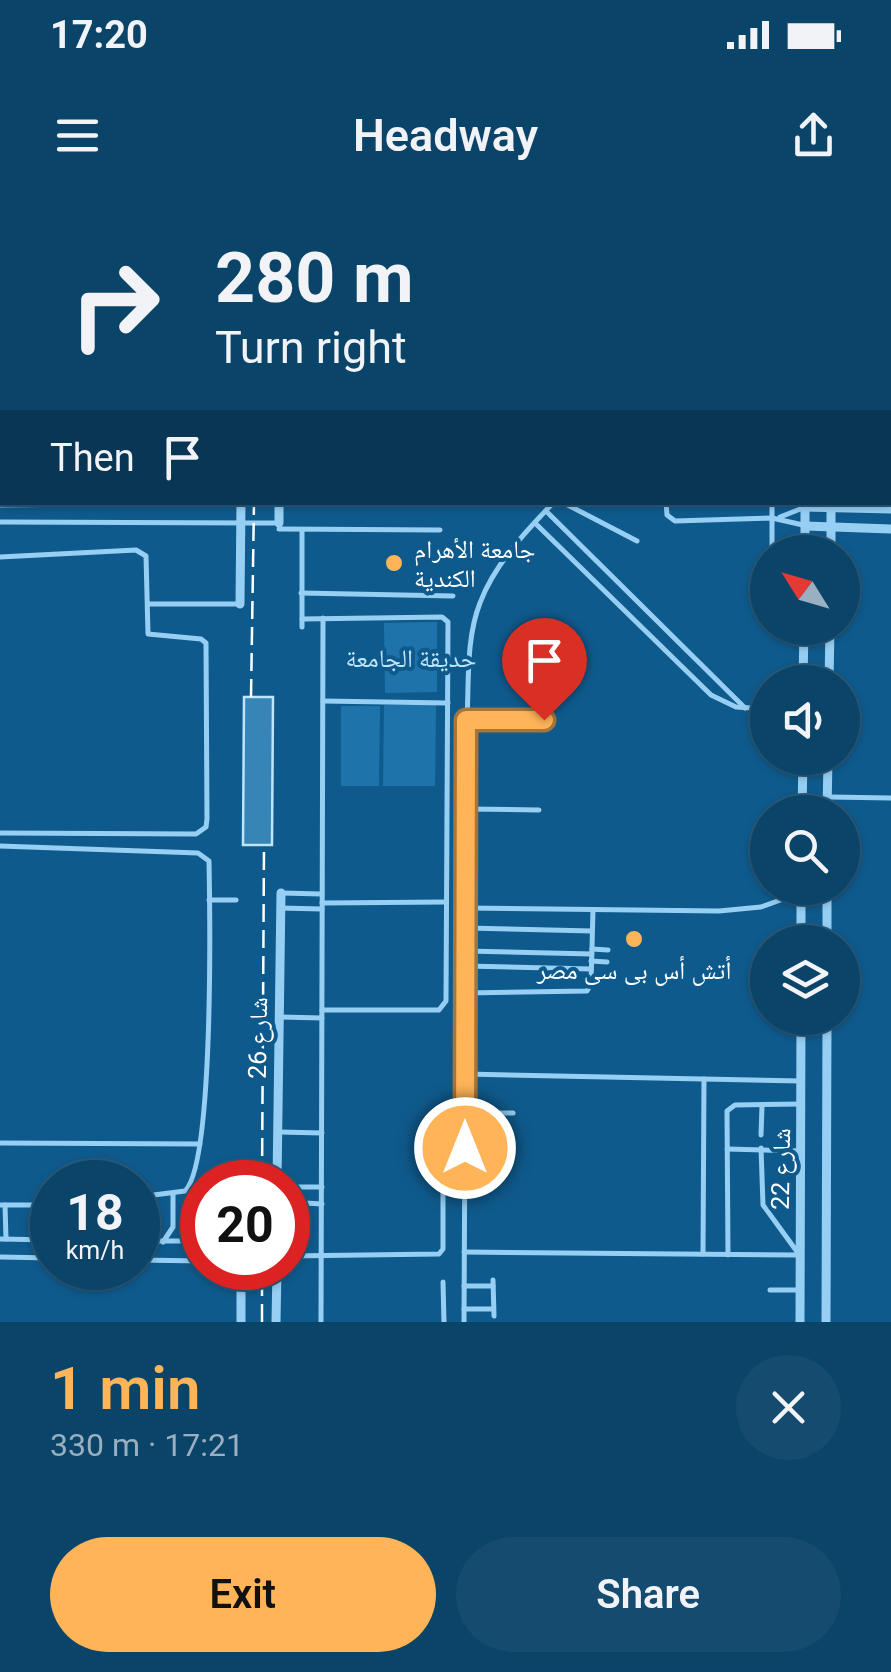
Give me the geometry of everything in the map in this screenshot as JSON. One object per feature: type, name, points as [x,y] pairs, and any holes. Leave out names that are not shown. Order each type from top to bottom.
[{"type":"street","points":[[240,604],[241,505]]},
{"type":"street","points":[[279,505],[279,526]]},
{"type":"street","points":[[805,505],[805,535]]},
{"type":"street","points":[[831,505],[831,535]]},
{"type":"street","points":[[843,505],[891,509]]},
{"type":"street","points":[[805,526],[891,529]]},
{"type":"street","name":"شارع 26","points":[[277,1160],[280,893]]},
{"type":"street","name":"شارع 22","points":[[800,1322],[801,1035]]},
{"type":"street","name":"شارع 22","points":[[826,1322],[827,1035]]},
{"type":"street","points":[[240,1322],[241,1290]]},
{"type":"street","points":[[276,1322],[277,1290]]},
{"type":"lane","points":[[464,1322],[466,720],[473,634],[491,578],[551,505]]},
{"type":"lane","points":[[568,505],[637,541]]},
{"type":"lane","points":[[666,505],[667,515],[675,521],[775,518],[805,526]]},
{"type":"lane","points":[[773,505],[774,535]]},
{"type":"lane","points":[[775,518],[805,505]]},
{"type":"lane","points":[[546,510],[745,708]]},
{"type":"lane","points":[[0,522],[440,530]]},
{"type":"lane","points":[[535,523],[711,695],[726,705],[750,708]]},
{"type":"lane","points":[[302,529],[302,628]]},
{"type":"lane","points":[[0,557],[136,550],[148,561],[150,636],[201,638],[206,642],[206,827],[196,834],[0,833]]},
{"type":"lane","points":[[301,593],[453,596]]},
{"type":"lane","points":[[148,604],[240,604]]},
{"type":"lane","points":[[321,1322],[323,618]]},
{"type":"lane","points":[[277,1017],[433,1010],[444,1006],[448,703],[445,618],[302,619]]},
{"type":"lane","points":[[323,702],[448,703]]},
{"type":"lane","points":[[466,720],[544,720]]},
{"type":"lane","points":[[860,797],[891,798]]},
{"type":"lane","points":[[466,809],[539,810]]},
{"type":"lane","points":[[0,846],[202,854],[209,861],[206,1085],[196,1160]]},
{"type":"lane","points":[[280,893],[322,894]]},
{"type":"lane","points":[[209,900],[236,900]]},
{"type":"lane","points":[[280,908],[446,902]]},
{"type":"lane","points":[[466,908],[740,910],[755,905]]},
{"type":"lane","points":[[466,993],[580,994],[590,988],[592,910]]},
{"type":"lane","points":[[466,928],[592,931]]},
{"type":"lane","points":[[466,951],[592,955],[608,950]]},
{"type":"lane","points":[[592,955],[608,962]]},
{"type":"lane","points":[[466,966],[591,969]]},
{"type":"lane","points":[[465,1074],[801,1082]]},
{"type":"lane","points":[[703,1254],[704,1080]]},
{"type":"lane","points":[[728,1254],[727,1111],[731,1106],[802,1104]]},
{"type":"lane","points":[[761,1135],[762,1106]]},
{"type":"lane","points":[[465,1113],[513,1113]]},
{"type":"lane","points":[[277,1132],[322,1134]]},
{"type":"lane","points":[[0,1142],[200,1144]]},
{"type":"lane","points":[[310,1256],[442,1252],[444,1142]]},
{"type":"lane","points":[[761,1148],[763,1205],[800,1255]]},
{"type":"lane","points":[[727,1149],[801,1151]]},
{"type":"lane","points":[[310,1186],[322,1186]]},
{"type":"lane","points":[[160,1195],[180,1191]]},
{"type":"lane","points":[[163,1242],[174,1221],[173,1194]]},
{"type":"lane","points":[[310,1203],[322,1204]]},
{"type":"lane","points":[[30,1205],[3,1205],[3,1239],[30,1240]]},
{"type":"lane","points":[[160,1242],[180,1241]]},
{"type":"lane","points":[[464,1252],[800,1255]]},
{"type":"lane","points":[[0,1257],[30,1258]]},
{"type":"lane","points":[[444,1282],[444,1322]]},
{"type":"lane","points":[[464,1286],[493,1283],[494,1312],[464,1310]]},
{"type":"lane","points":[[770,1290],[800,1290]]},
{"type":"green space","name":"حديقة الجامعة","points":[[437,622],[437,692],[385,693],[384,623]]},
{"type":"green space","points":[[384,705],[436,705],[435,786],[383,786]]},
{"type":"green space","points":[[341,706],[380,706],[379,786],[341,786]]},
{"type":"building","points":[[244,697],[273,697],[272,845],[243,845]]},
{"type":"railway","points":[[251,697],[254,505]]},
{"type":"railway","points":[[262,1160],[264,845]]},
{"type":"railway","points":[[262,1290],[262,1322]]},
{"type":"place","name":"جامعة الأهرام الكندية","points":[[394,563]]},
{"type":"place","name":"أتش أس بى سى مصر","points":[[634,939]]},
{"type":"route","points":[[465,1148],[466,720],[544,720]]}]
